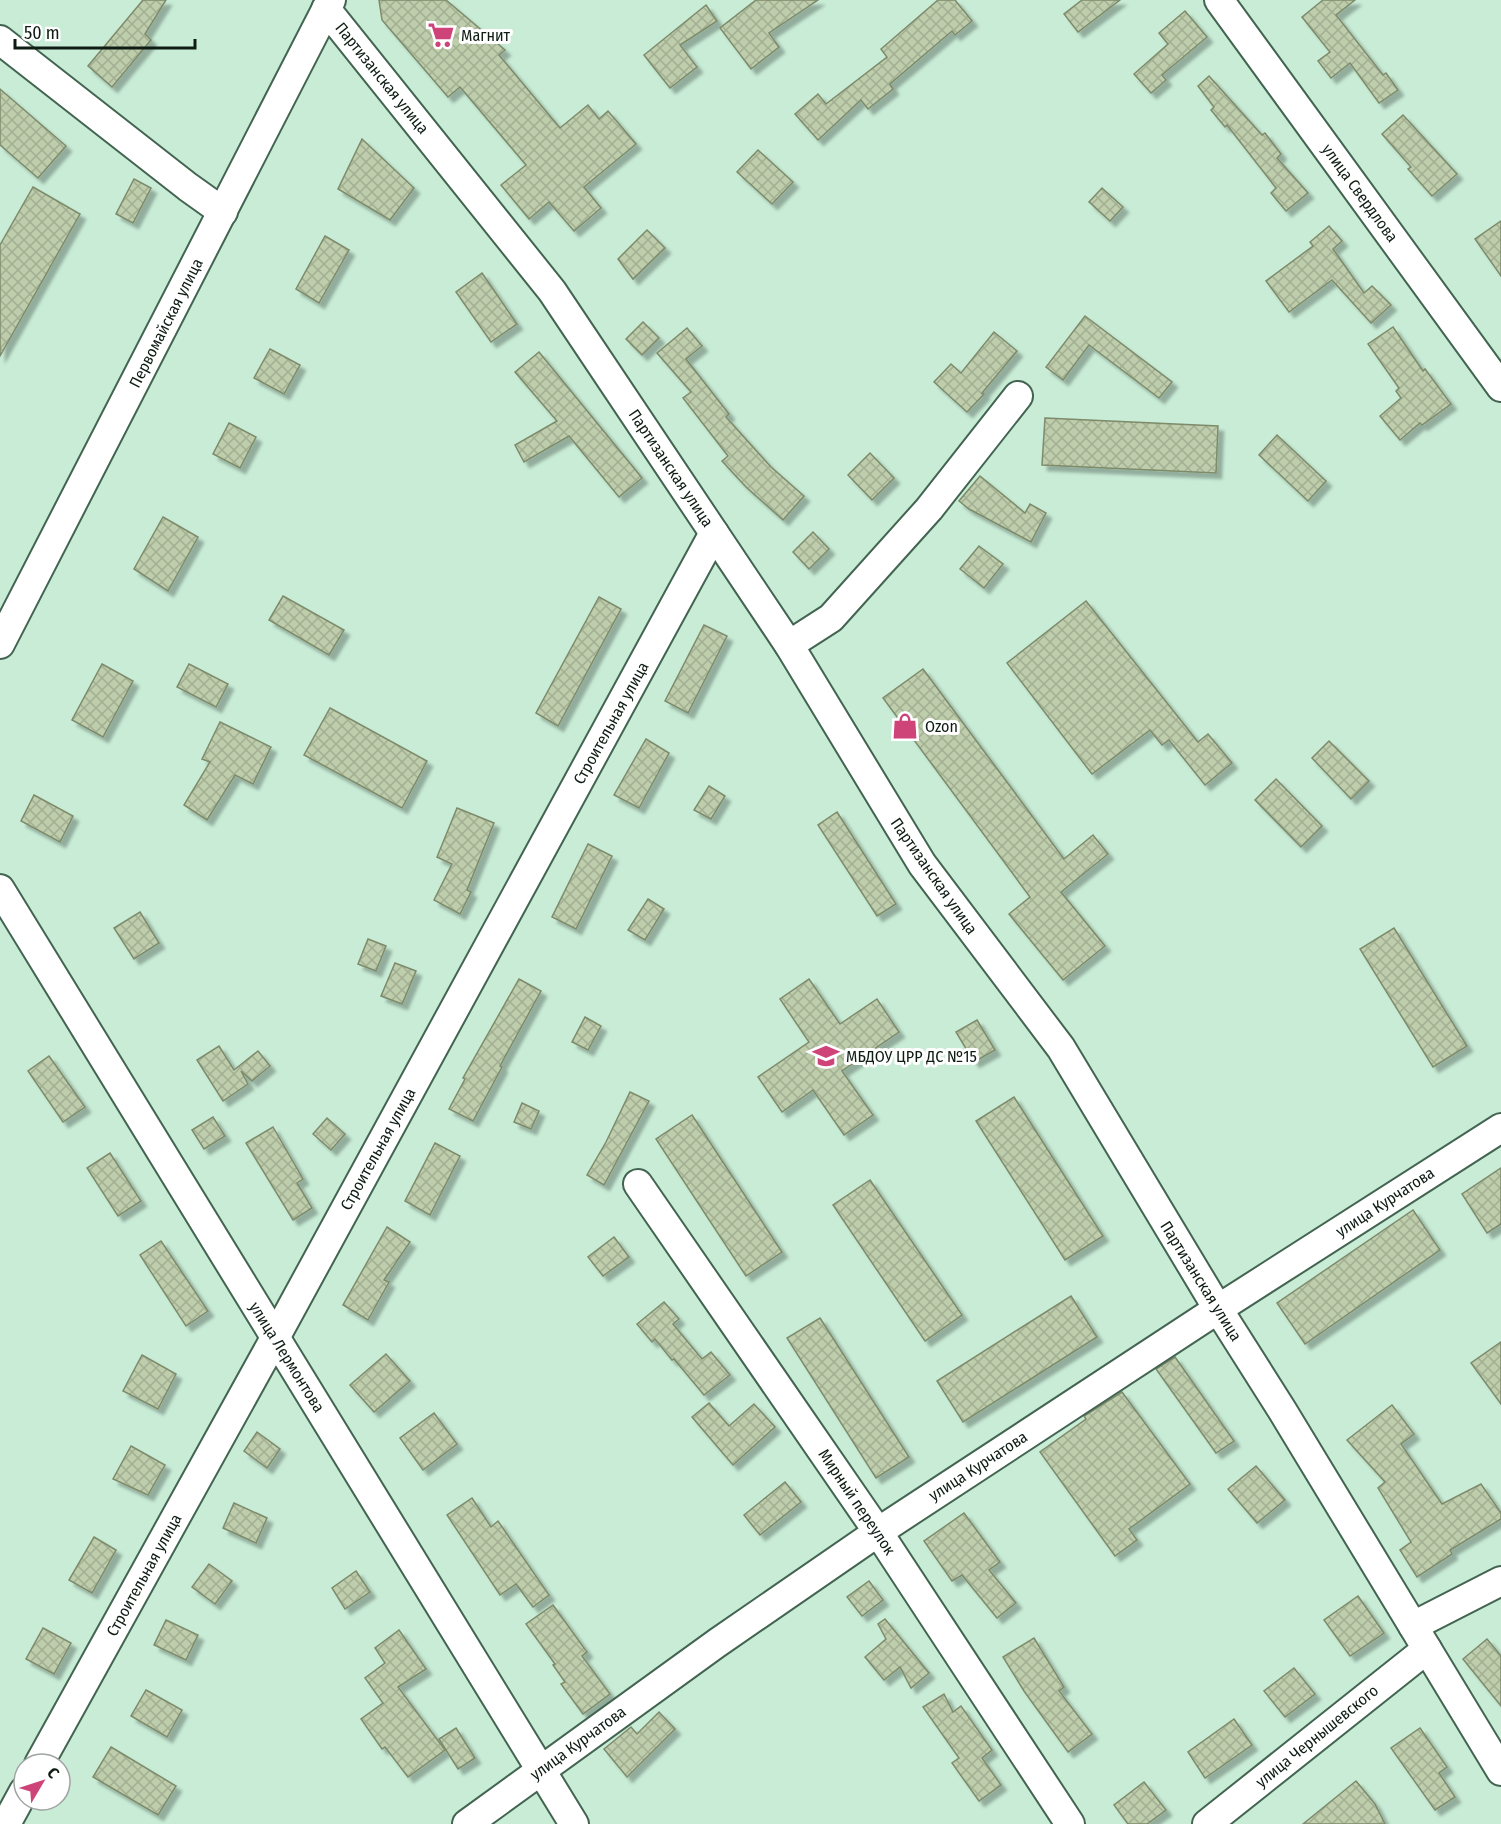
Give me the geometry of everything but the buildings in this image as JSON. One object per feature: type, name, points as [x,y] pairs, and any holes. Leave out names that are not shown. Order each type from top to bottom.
[{"type":"street","name":"улица Свердлова","points":[[1219,0],[1501,387]]},
{"type":"street","name":"Первомайская улица","points":[[0,644],[329,4]]},
{"type":"street","name":"Партизанская улица","points":[[329,4],[552,291],[789,645],[922,864],[1061,1048],[1218,1310],[1282,1410],[1501,1771]]},
{"type":"street","points":[[0,40],[188,187],[224,212]]},
{"type":"street","points":[[789,645],[831,618],[929,509],[1018,396]]},
{"type":"street","name":"Строительная улица","points":[[46,1752],[275,1338],[714,533]]},
{"type":"street","name":"улица Лермонтова","points":[[0,889],[574,1824]]},
{"type":"street","name":"улица Курчатова","points":[[467,1824],[717,1643],[878,1532],[1501,1128]]},
{"type":"street","name":"Мирный переулок","points":[[638,1184],[878,1532],[1070,1824]]},
{"type":"street","name":"улица Чернышевского","points":[[1207,1824],[1420,1637],[1501,1581]]},
{"type":"place","name":"Магнит","points":[[441,35]]},
{"type":"place","name":"Ozon","points":[[905,726]]},
{"type":"place","name":"МБДОУ ЦРР ДС №15","points":[[826,1056]]}]
